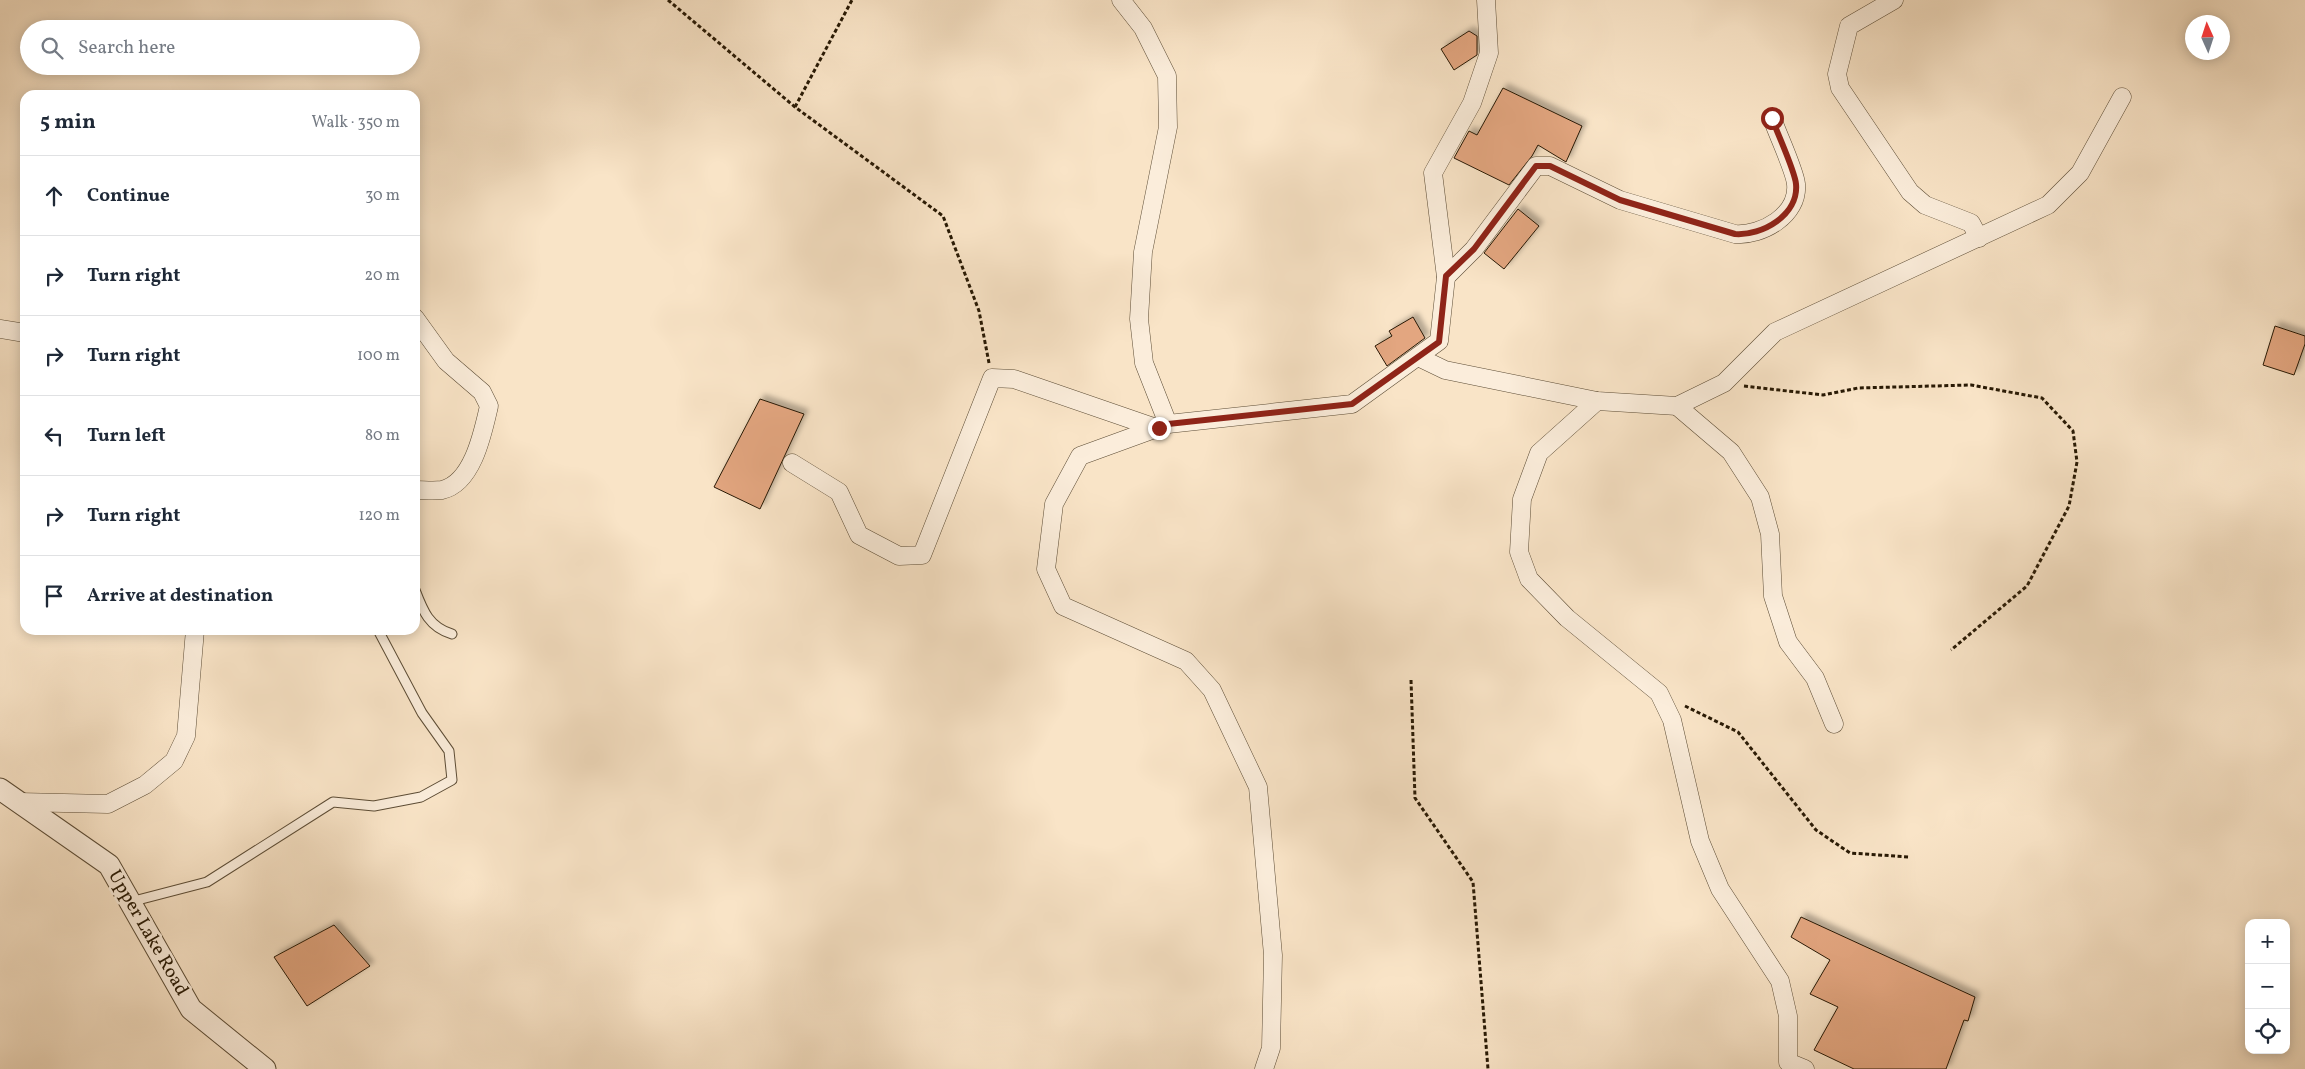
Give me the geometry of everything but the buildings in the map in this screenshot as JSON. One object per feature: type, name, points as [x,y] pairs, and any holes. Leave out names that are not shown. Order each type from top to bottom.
[{"type":"street","points":[[1121,0],[1143,28],[1167,76],[1168,127],[1144,252],[1139,319],[1144,363],[1163,426]]},
{"type":"street","points":[[1264,1069],[1271,1048],[1273,955],[1258,786],[1212,690],[1186,661],[1063,606],[1046,569],[1054,504],[1080,456],[1163,426],[1352,404],[1439,342],[1446,276],[1432,173],[1472,103],[1489,54],[1486,0]]},
{"type":"street","points":[[1894,0],[1850,26],[1837,74],[1840,88],[1910,192],[1925,205],[1970,224],[1979,238]]},
{"type":"street","points":[[1418,358],[1445,370],[1597,401],[1677,406],[1724,383],[1775,332],[2048,204],[2080,173],[2122,97]]},
{"type":"street","points":[[1446,276],[1474,249],[1536,166],[1550,166],[1620,200],[1735,234],[1748,235],[1775,223],[1791,208],[1796,184],[1772,118]]},
{"type":"street","points":[[420,325],[446,361],[482,392],[489,406],[479,446],[462,478],[443,490],[420,490]]},
{"type":"street","points":[[0,329],[20,331]]},
{"type":"street","points":[[792,463],[839,492],[859,535],[900,556],[922,555],[992,378],[1014,379],[1163,426]]},
{"type":"street","points":[[1597,401],[1539,452],[1522,499],[1519,552],[1529,578],[1567,618],[1659,693],[1672,720],[1700,842],[1720,890],[1780,981],[1788,1016],[1788,1062],[1804,1069]]},
{"type":"street","points":[[1677,406],[1731,452],[1760,497],[1770,534],[1773,596],[1788,642],[1815,678],[1834,724]]},
{"type":"street","points":[[19,802],[108,804],[145,786],[174,761],[186,736],[195,635]]},
{"type":"street","name":"Upper Lake Road","points":[[0,788],[109,865],[191,1009],[264,1069]]},
{"type":"lane","points":[[420,603],[425,616],[439,630],[452,634]]},
{"type":"lane","points":[[130,902],[207,882],[334,802],[374,806],[421,797],[452,780],[449,751],[422,713],[381,635]]},
{"type":"path","points":[[668,0],[795,107],[943,216],[979,311],[992,378]]},
{"type":"path","points":[[795,107],[852,0]]},
{"type":"path","points":[[1724,383],[1824,394],[1858,388],[1971,385],[2042,398],[2073,431],[2077,462],[2068,506],[2027,586],[1951,650]]},
{"type":"path","points":[[1411,680],[1415,798],[1473,882],[1488,1069]]},
{"type":"path","points":[[1659,693],[1738,732],[1816,830],[1850,853],[1909,857]]},
{"type":"route","points":[[1159,428],[1168,424],[1352,404],[1439,342],[1446,276],[1474,249],[1536,166],[1550,166],[1620,200],[1735,234],[1748,235],[1775,223],[1791,208],[1796,184],[1772,118]]}]
